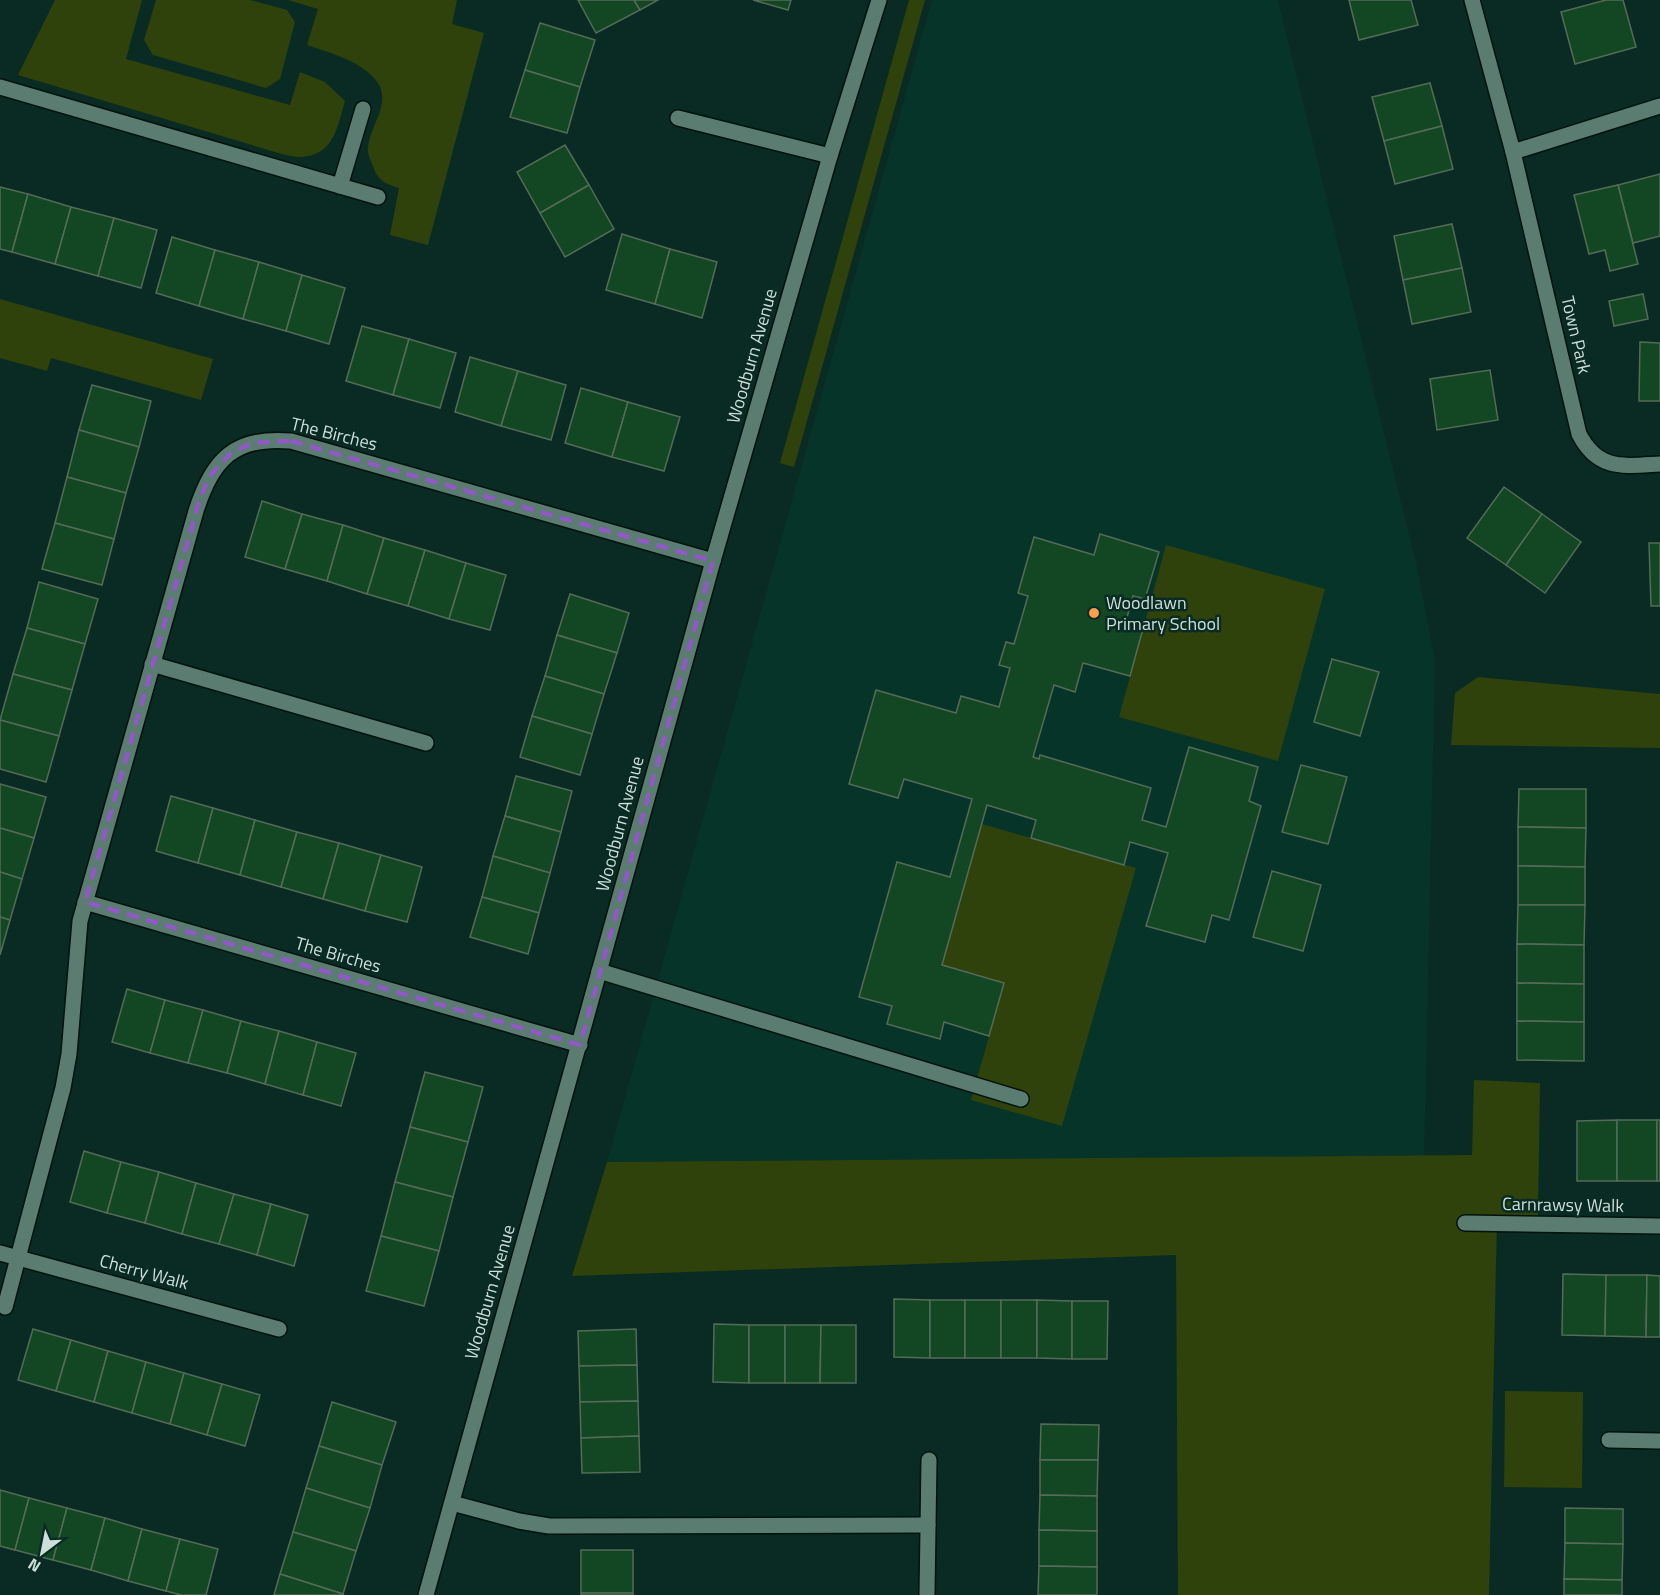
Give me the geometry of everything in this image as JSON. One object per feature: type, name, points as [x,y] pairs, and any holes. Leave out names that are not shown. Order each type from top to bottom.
[{"type":"street","name":"Woodburn Avenue","points":[[426,1595],[713,561],[830,156],[879,0]]},
{"type":"street","name":"Town Park","points":[[1472,0],[1513,152],[1579,434],[1586,447],[1597,458],[1610,464],[1625,466],[1660,464]]},
{"type":"street","points":[[0,87],[378,198]]},
{"type":"street","points":[[1513,152],[1660,106]]},
{"type":"street","points":[[340,186],[363,109]]},
{"type":"street","points":[[678,118],[830,156]]},
{"type":"street","name":"The Birches","points":[[5,1307],[63,1088],[69,1054],[77,938],[85,902],[196,511],[209,477],[231,453],[252,443],[279,440],[303,444],[713,561]]},
{"type":"street","points":[[152,664],[426,743]]},
{"type":"street","name":"The Birches","points":[[85,902],[580,1045]]},
{"type":"street","points":[[599,971],[1021,1099]]},
{"type":"street","name":"Carnrawsy Walk","points":[[1465,1223],[1660,1226]]},
{"type":"street","name":"Cherry Walk","points":[[0,1252],[279,1329]]},
{"type":"street","points":[[1609,1440],[1660,1441]]},
{"type":"street","points":[[927,1595],[929,1460]]},
{"type":"street","points":[[452,1503],[519,1521],[549,1526],[928,1525]]},
{"type":"highlighted area","points":[[291,441],[713,561],[580,1045],[85,902],[200,499],[209,477],[231,453],[252,443]]},
{"type":"shaded area","name":"Woodlawn Primary School","points":[[932,0],[1278,0],[1417,567],[1435,660],[1424,1156],[607,1162]]},
{"type":"green space","points":[[55,0],[142,0],[126,59],[290,105],[300,72],[325,82],[345,101],[332,139],[320,152],[299,157],[290,156],[18,75]]},
{"type":"green space","points":[[156,0],[250,0],[287,10],[295,22],[280,79],[266,88],[153,55],[144,40]]},
{"type":"green space","points":[[288,0],[457,0],[452,24],[484,33],[428,245],[390,235],[399,188],[379,178],[368,150],[382,103],[380,86],[360,66],[307,45],[318,9]]},
{"type":"green space","points":[[909,0],[925,0],[794,467],[780,463]]},
{"type":"green space","points":[[0,299],[213,359],[201,400],[51,358],[47,371],[0,358]]},
{"type":"green space","points":[[1166,545],[1325,589],[1278,761],[1119,717]]},
{"type":"green space","points":[[1478,677],[1660,694],[1660,748],[1451,745],[1455,693]]},
{"type":"green space","points":[[982,824],[1136,868],[1062,1126],[971,1100],[1004,983],[942,965]]},
{"type":"green space","points":[[1474,1080],[1540,1083],[1538,1216],[1497,1217],[1489,1595],[1178,1595],[1176,1255],[572,1276],[607,1162],[1472,1155]]},
{"type":"green space","points":[[1505,1391],[1583,1392],[1582,1488],[1504,1487]]},
{"type":"building","points":[[578,0],[634,0],[640,10],[596,33]]},
{"type":"building","points":[[634,0],[658,0],[640,10]]},
{"type":"building","points":[[753,0],[791,0],[788,10]]},
{"type":"building","points":[[1349,0],[1411,0],[1418,25],[1359,40]]},
{"type":"building","points":[[1606,0],[1623,0],[1636,47],[1575,64],[1561,12]]},
{"type":"building","points":[[540,23],[595,40],[580,87],[525,70]]},
{"type":"building","points":[[525,70],[580,87],[567,133],[510,117]]},
{"type":"building","points":[[1430,83],[1442,126],[1384,141],[1372,97]]},
{"type":"building","points":[[1442,126],[1453,169],[1395,184],[1384,141]]},
{"type":"building","points":[[565,145],[589,185],[540,213],[517,172]]},
{"type":"building","points":[[1660,174],[1660,236],[1633,243],[1618,185]]},
{"type":"building","points":[[589,185],[614,229],[565,257],[540,213]]},
{"type":"building","points":[[1618,185],[1638,264],[1610,271],[1605,250],[1589,254],[1574,195]]},
{"type":"building","points":[[0,187],[28,194],[12,252],[0,249]]},
{"type":"building","points":[[28,194],[71,207],[55,264],[12,252]]},
{"type":"building","points":[[71,207],[114,218],[98,276],[55,264]]},
{"type":"building","points":[[114,218],[157,230],[141,288],[98,276]]},
{"type":"building","points":[[1452,224],[1462,268],[1403,280],[1394,236]]},
{"type":"building","points":[[622,234],[670,249],[655,304],[606,290]]},
{"type":"building","points":[[172,237],[215,250],[199,306],[156,293]]},
{"type":"building","points":[[670,249],[717,262],[702,318],[655,304]]},
{"type":"building","points":[[215,250],[259,262],[243,319],[199,306]]},
{"type":"building","points":[[259,262],[302,275],[286,331],[243,319]]},
{"type":"building","points":[[1462,268],[1471,312],[1412,324],[1403,280]]},
{"type":"building","points":[[302,275],[345,288],[329,344],[286,331]]},
{"type":"building","points":[[1643,294],[1648,319],[1614,326],[1609,301]]},
{"type":"building","points":[[362,326],[409,339],[393,395],[346,381]]},
{"type":"building","points":[[409,339],[456,353],[440,408],[393,395]]},
{"type":"building","points":[[1640,342],[1660,343],[1660,401],[1639,401]]},
{"type":"building","points":[[470,357],[518,371],[501,426],[455,412]]},
{"type":"building","points":[[1490,370],[1498,420],[1437,430],[1430,379]]},
{"type":"building","points":[[518,371],[566,385],[551,440],[501,426]]},
{"type":"building","points":[[92,385],[151,401],[139,447],[79,430]]},
{"type":"building","points":[[581,388],[628,402],[612,457],[565,443]]},
{"type":"building","points":[[628,402],[680,417],[664,471],[612,457]]},
{"type":"building","points":[[79,430],[139,447],[126,493],[67,477]]},
{"type":"building","points":[[67,477],[126,493],[114,539],[55,523]]},
{"type":"building","points":[[1504,487],[1542,514],[1506,565],[1467,538]]},
{"type":"building","points":[[262,501],[302,514],[285,569],[245,557]]},
{"type":"building","points":[[302,514],[343,525],[327,581],[285,569]]},
{"type":"building","points":[[1542,514],[1581,542],[1545,593],[1506,565]]},
{"type":"building","points":[[55,523],[114,539],[102,585],[42,569]]},
{"type":"building","points":[[343,525],[384,538],[367,594],[327,581]]},
{"type":"building","name":"Woodlawn Primary School","points":[[1100,534],[1159,552],[1145,599],[1133,596],[1126,621],[1144,625],[1130,676],[1083,663],[1075,692],[1054,685],[1033,757],[1039,759],[1040,755],[1151,788],[1142,820],[1166,827],[1189,747],[1258,767],[1249,801],[1261,806],[1229,920],[1212,915],[1205,942],[1146,926],[1168,853],[1130,842],[1124,865],[1031,838],[1036,820],[987,805],[942,965],[1004,983],[989,1036],[944,1022],[940,1039],[887,1024],[892,1006],[859,997],[897,862],[950,877],[972,799],[904,779],[898,798],[849,784],[876,690],[956,713],[961,696],[999,707],[1010,668],[999,665],[1006,642],[1014,644],[1028,596],[1018,593],[1034,537],[1094,555]]},
{"type":"building","points":[[384,538],[425,550],[408,606],[367,594]]},
{"type":"building","points":[[1649,543],[1660,543],[1660,606],[1651,606]]},
{"type":"building","points":[[425,550],[466,563],[449,619],[408,606]]},
{"type":"building","points":[[466,563],[506,575],[490,630],[449,619]]},
{"type":"building","points":[[39,582],[98,599],[85,644],[27,628]]},
{"type":"building","points":[[570,594],[629,613],[617,653],[557,635]]},
{"type":"building","points":[[27,628],[85,644],[72,690],[13,674]]},
{"type":"building","points":[[557,635],[617,653],[604,694],[545,676]]},
{"type":"building","points":[[1332,659],[1379,672],[1360,736],[1314,722]]},
{"type":"building","points":[[13,674],[72,690],[59,736],[0,720]]},
{"type":"building","points":[[545,676],[604,694],[592,734],[532,716]]},
{"type":"building","points":[[532,716],[592,734],[580,775],[520,757]]},
{"type":"building","points":[[0,720],[59,736],[46,782],[0,769]]},
{"type":"building","points":[[1301,765],[1347,777],[1328,844],[1282,832]]},
{"type":"building","points":[[516,776],[572,791],[561,832],[505,816]]},
{"type":"building","points":[[0,784],[46,797],[34,838],[0,828]]},
{"type":"building","points":[[1519,789],[1586,789],[1586,828],[1518,827]]},
{"type":"building","points":[[171,796],[213,808],[198,863],[156,851]]},
{"type":"building","points":[[213,808],[255,820],[240,875],[198,863]]},
{"type":"building","points":[[505,816],[561,832],[550,873],[493,856]]},
{"type":"building","points":[[255,820],[297,832],[281,887],[240,875]]},
{"type":"building","points":[[1518,827],[1586,828],[1585,867],[1518,866]]},
{"type":"building","points":[[0,828],[34,838],[22,879],[0,872]]},
{"type":"building","points":[[297,832],[339,843],[323,899],[281,887]]},
{"type":"building","points":[[339,843],[381,855],[365,911],[323,899]]},
{"type":"building","points":[[381,855],[422,867],[407,922],[365,911]]},
{"type":"building","points":[[493,856],[550,873],[539,913],[482,897]]},
{"type":"building","points":[[1518,866],[1585,867],[1585,905],[1518,905]]},
{"type":"building","points":[[1272,871],[1321,885],[1303,951],[1253,937]]},
{"type":"building","points":[[0,872],[22,879],[10,920],[0,917]]},
{"type":"building","points":[[482,897],[539,913],[528,954],[470,937]]},
{"type":"building","points":[[1518,905],[1585,905],[1584,945],[1517,944]]},
{"type":"building","points":[[0,917],[10,920],[0,955]]},
{"type":"building","points":[[1517,944],[1584,945],[1584,984],[1517,983]]},
{"type":"building","points":[[1517,983],[1584,984],[1584,1022],[1517,1021]]},
{"type":"building","points":[[127,989],[165,1000],[150,1053],[112,1042]]},
{"type":"building","points":[[165,1000],[203,1010],[188,1063],[150,1053]]},
{"type":"building","points":[[203,1010],[241,1021],[227,1073],[188,1063]]},
{"type":"building","points":[[241,1021],[279,1031],[265,1084],[227,1073]]},
{"type":"building","points":[[1517,1021],[1584,1022],[1584,1061],[1517,1060]]},
{"type":"building","points":[[279,1031],[317,1042],[303,1095],[265,1084]]},
{"type":"building","points":[[317,1042],[356,1053],[341,1106],[303,1095]]},
{"type":"building","points":[[425,1072],[483,1087],[468,1142],[410,1127]]},
{"type":"building","points":[[1617,1120],[1617,1181],[1577,1181],[1577,1121]]},
{"type":"building","points":[[1617,1120],[1657,1120],[1657,1181],[1617,1181]]},
{"type":"building","points":[[1657,1120],[1660,1120],[1660,1181],[1657,1181]]},
{"type":"building","points":[[410,1127],[468,1142],[453,1197],[395,1182]]},
{"type":"building","points":[[84,1151],[121,1162],[107,1213],[70,1202]]},
{"type":"building","points":[[121,1162],[159,1172],[145,1223],[107,1213]]},
{"type":"building","points":[[159,1172],[196,1183],[182,1234],[145,1223]]},
{"type":"building","points":[[395,1182],[453,1197],[439,1251],[381,1236]]},
{"type":"building","points":[[196,1183],[234,1194],[219,1244],[182,1234]]},
{"type":"building","points":[[234,1194],[271,1204],[257,1255],[219,1244]]},
{"type":"building","points":[[271,1204],[308,1215],[294,1266],[257,1255]]},
{"type":"building","points":[[381,1236],[439,1251],[424,1306],[366,1291]]},
{"type":"building","points":[[1563,1274],[1606,1275],[1605,1336],[1562,1335]]},
{"type":"building","points":[[1606,1275],[1647,1275],[1646,1337],[1605,1336]]},
{"type":"building","points":[[1647,1275],[1660,1276],[1660,1337],[1646,1337]]},
{"type":"building","points":[[894,1299],[930,1300],[930,1358],[894,1357]]},
{"type":"building","points":[[930,1300],[965,1300],[965,1358],[930,1358]]},
{"type":"building","points":[[965,1300],[1001,1300],[1001,1358],[965,1358]]},
{"type":"building","points":[[1001,1300],[1037,1300],[1037,1358],[1001,1358]]},
{"type":"building","points":[[1037,1300],[1072,1301],[1072,1359],[1037,1358]]},
{"type":"building","points":[[1072,1301],[1108,1301],[1107,1359],[1072,1359]]},
{"type":"building","points":[[714,1324],[749,1325],[749,1383],[713,1382]]},
{"type":"building","points":[[749,1325],[785,1325],[785,1383],[749,1383]]},
{"type":"building","points":[[785,1325],[821,1325],[820,1383],[785,1383]]},
{"type":"building","points":[[821,1325],[856,1325],[856,1383],[820,1383]]},
{"type":"building","points":[[33,1329],[71,1340],[56,1391],[18,1380]]},
{"type":"building","points":[[636,1329],[637,1365],[579,1366],[578,1331]]},
{"type":"building","points":[[71,1340],[108,1351],[94,1402],[56,1391]]},
{"type":"building","points":[[108,1351],[146,1362],[132,1413],[94,1402]]},
{"type":"building","points":[[146,1362],[184,1373],[170,1424],[132,1413]]},
{"type":"building","points":[[637,1365],[638,1401],[580,1402],[579,1366]]},
{"type":"building","points":[[184,1373],[222,1384],[207,1435],[170,1424]]},
{"type":"building","points":[[222,1384],[260,1395],[245,1446],[207,1435]]},
{"type":"building","points":[[638,1401],[639,1436],[581,1438],[580,1402]]},
{"type":"building","points":[[332,1402],[396,1422],[382,1465],[319,1446]]},
{"type":"building","points":[[1041,1424],[1099,1425],[1098,1460],[1040,1460]]},
{"type":"building","points":[[639,1436],[640,1472],[582,1473],[581,1438]]},
{"type":"building","points":[[319,1446],[382,1465],[370,1508],[306,1488]]},
{"type":"building","points":[[1040,1460],[1098,1460],[1097,1496],[1040,1495]]},
{"type":"building","points":[[306,1488],[370,1508],[356,1551],[293,1532]]},
{"type":"building","points":[[0,1490],[29,1498],[15,1550],[0,1546]]},
{"type":"building","points":[[1040,1495],[1097,1496],[1097,1531],[1039,1530]]},
{"type":"building","points":[[29,1498],[67,1508],[53,1560],[15,1550]]},
{"type":"building","points":[[67,1508],[105,1518],[91,1570],[53,1560]]},
{"type":"building","points":[[1565,1508],[1623,1509],[1623,1544],[1565,1543]]},
{"type":"building","points":[[105,1518],[142,1529],[128,1581],[91,1570]]},
{"type":"building","points":[[142,1529],[180,1539],[166,1591],[128,1581]]},
{"type":"building","points":[[1039,1530],[1097,1531],[1097,1567],[1039,1566]]},
{"type":"building","points":[[293,1532],[356,1551],[343,1594],[280,1574]]},
{"type":"building","points":[[180,1539],[218,1549],[206,1595],[181,1595],[166,1591]]},
{"type":"building","points":[[1565,1543],[1623,1544],[1622,1580],[1564,1579]]},
{"type":"building","points":[[581,1550],[633,1550],[633,1593],[581,1593]]},
{"type":"building","points":[[1039,1566],[1097,1567],[1097,1595],[1038,1595]]},
{"type":"building","points":[[280,1574],[343,1594],[343,1595],[274,1595]]},
{"type":"building","points":[[1564,1579],[1622,1580],[1622,1595],[1564,1595]]},
{"type":"building","points":[[581,1593],[633,1593],[633,1595],[581,1595]]},
{"type":"place","name":"Woodlawn Primary School","points":[[1094,613]]}]
